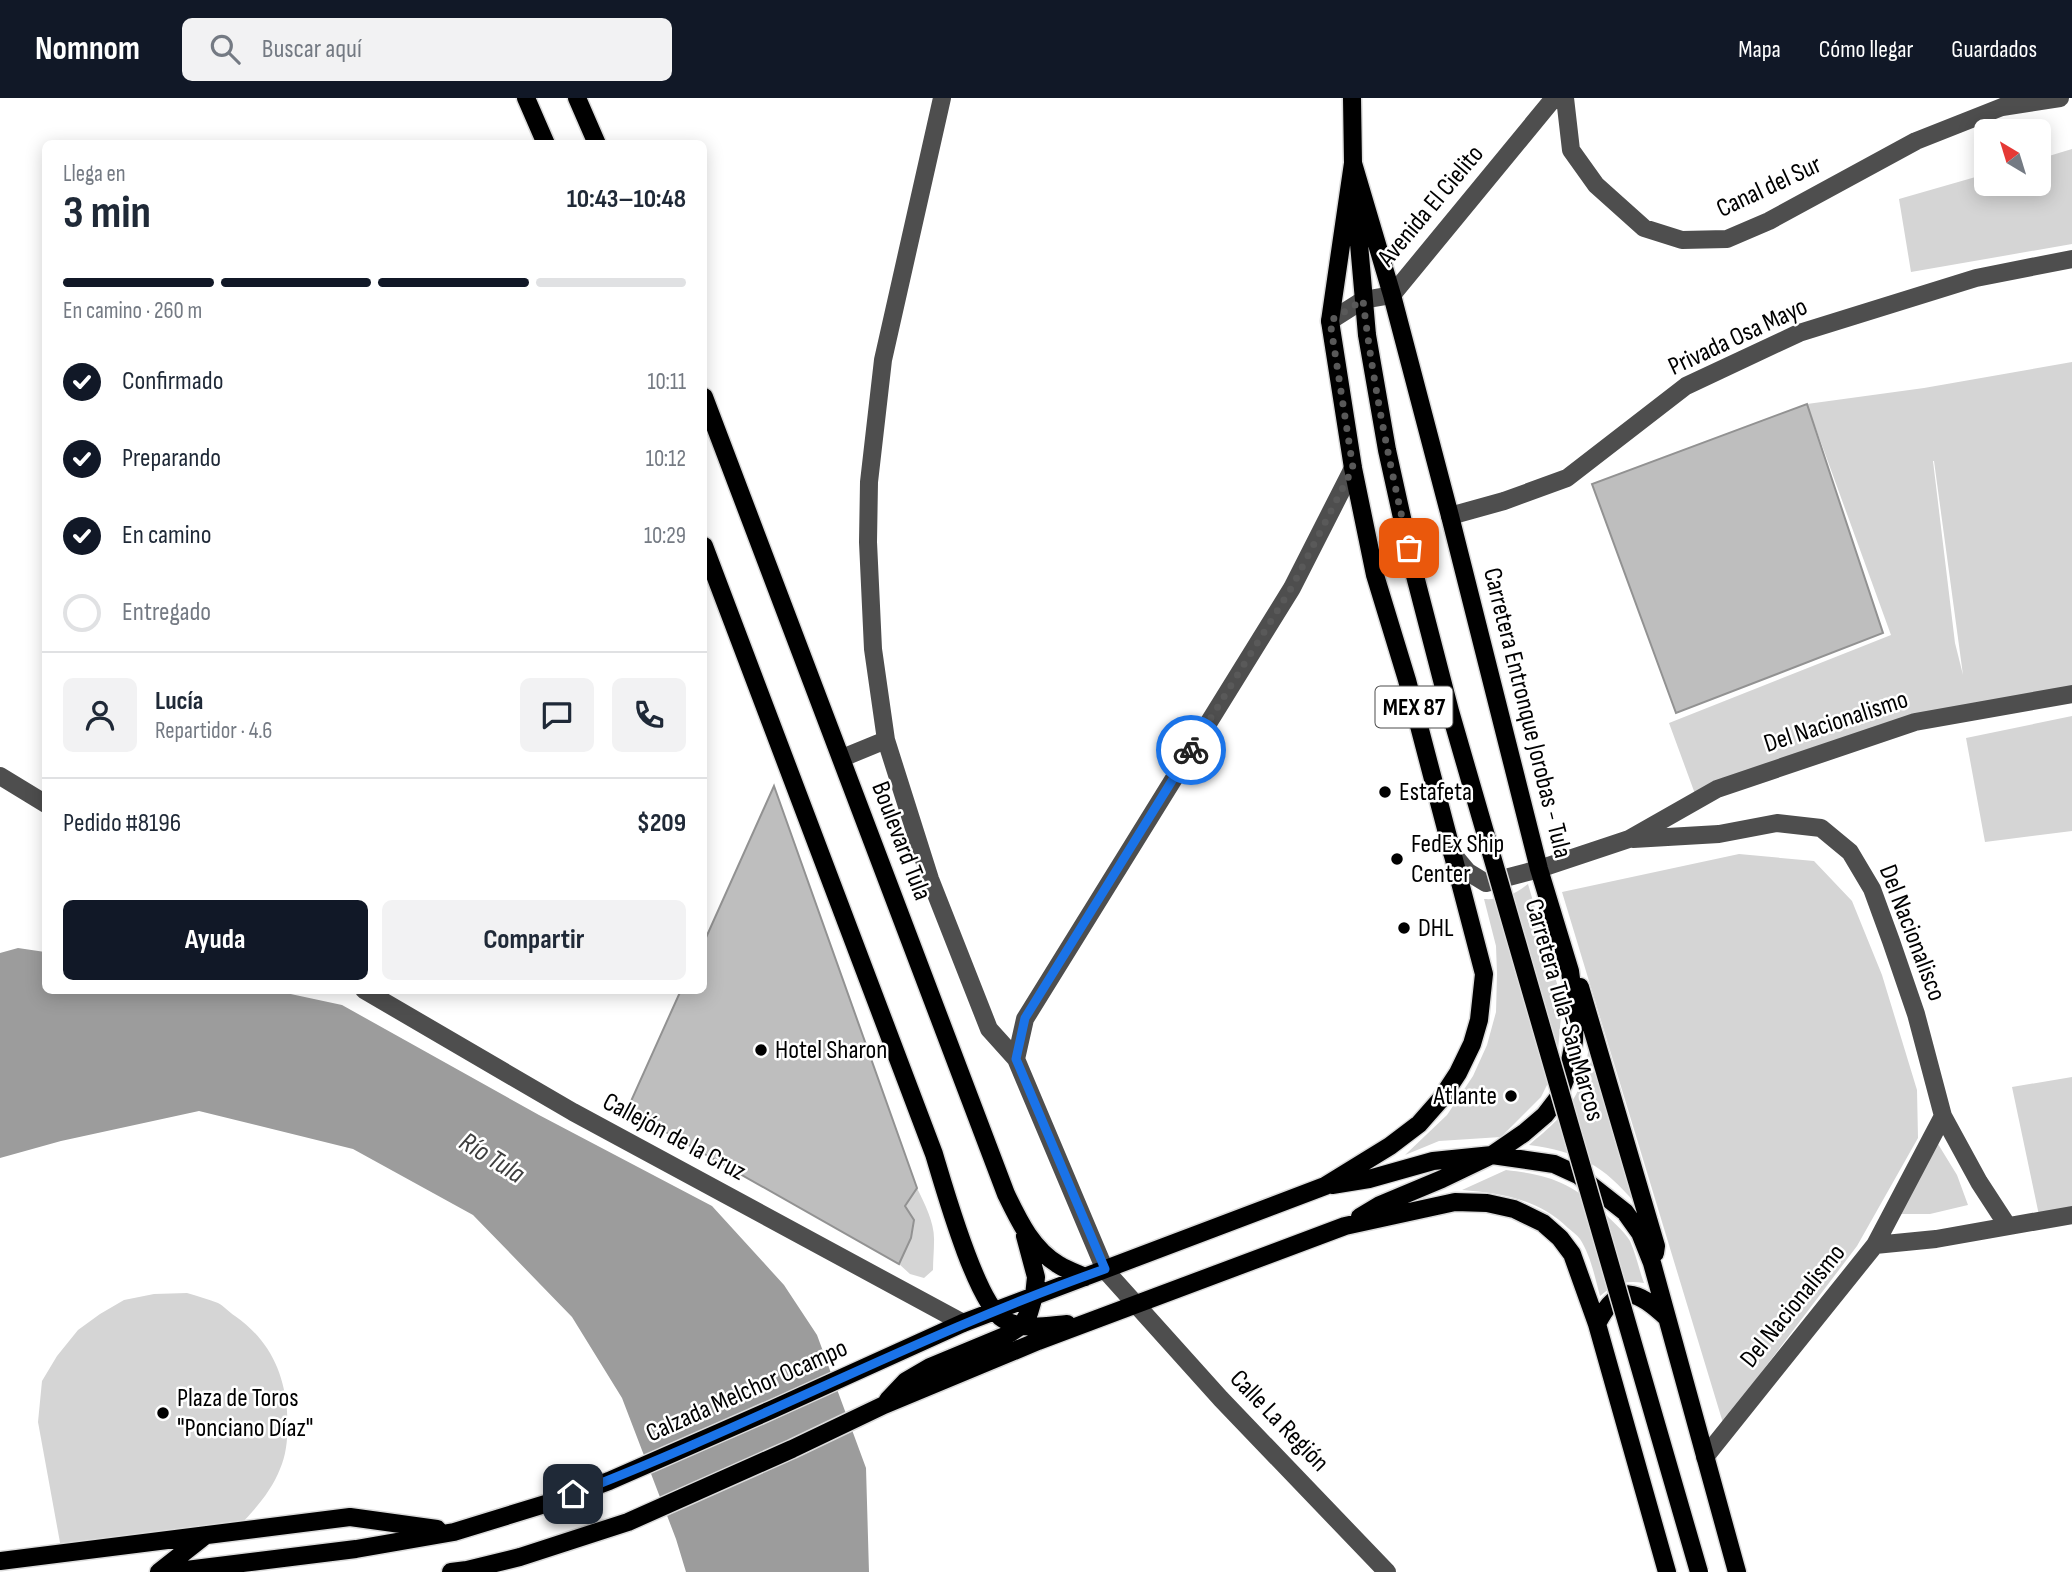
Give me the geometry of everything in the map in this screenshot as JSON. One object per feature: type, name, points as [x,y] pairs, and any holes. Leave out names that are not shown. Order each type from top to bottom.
[{"type":"main road","points":[[526,98],[544,140]]},
{"type":"main road","points":[[577,98],[595,140]]},
{"type":"main road","name":"Carretera Entronque Jorobas - Tula","points":[[1345,1226],[1380,1205],[1492,1155],[1545,1115],[1558,1098],[1568,1072],[1574,1041],[1575,1010],[1570,971],[1539,869],[1392,295],[1353,163],[1352,98]]},
{"type":"main road","name":"Carretera Tula-San Marcos","points":[[1353,163],[1367,335],[1387,450],[1414,572],[1450,711],[1699,1572]]},
{"type":"main road","name":"MEX 87","points":[[1325,1186],[1390,1146],[1419,1124],[1441,1099],[1472,1044],[1479,1020],[1484,974],[1407,680],[1375,575],[1353,468],[1330,321],[1353,163]]},
{"type":"main road","name":"Boulevard Tula","points":[[707,405],[1006,1194],[1023,1229],[1038,1248],[1059,1266],[1085,1277]]},
{"type":"main road","points":[[707,554],[934,1154],[952,1215],[993,1311],[1021,1326],[1087,1323]]},
{"type":"main road","points":[[1570,971],[1581,989],[1657,1246],[1653,1263]]},
{"type":"main road","points":[[1325,1186],[1369,1179],[1433,1161],[1492,1155],[1555,1164],[1578,1175],[1625,1212],[1640,1233],[1653,1263],[1737,1572]]},
{"type":"main road","name":"Calzada Melchor Ocampo","points":[[170,1572],[356,1549],[454,1532],[509,1516],[610,1480],[963,1323],[1325,1186]]},
{"type":"main road","points":[[462,1572],[520,1557],[628,1522],[884,1405],[1134,1304],[1345,1226],[1455,1202],[1487,1203],[1514,1209],[1543,1223],[1560,1238],[1572,1254],[1597,1324],[1667,1572]]},
{"type":"main road","points":[[884,1405],[906,1381],[930,1367],[1007,1335],[1021,1326],[1034,1296],[1035,1277],[1023,1229]]},
{"type":"main road","points":[[1597,1324],[1612,1300],[1626,1294],[1647,1300],[1667,1318]]},
{"type":"main road","points":[[0,1561],[351,1517],[454,1532]]},
{"type":"main road","points":[[159,1572],[206,1535]]},
{"type":"main road","points":[[0,1568],[10,1572]]},
{"type":"street","name":"Calle La Región","points":[[942,98],[883,360],[869,482],[868,542],[873,649],[886,740],[930,879],[989,1029],[1016,1059],[1105,1269],[1221,1399],[1387,1572]]},
{"type":"street","name":"Avenida El Cielito","points":[[1330,321],[1363,300],[1392,295],[1554,98]]},
{"type":"street","name":"Canal del Sur","points":[[1565,98],[1571,150],[1597,185],[1644,228],[1682,240],[1727,239],[1769,222],[1916,141],[2000,102],[2060,98]]},
{"type":"street","name":"Privada Osa Mayo","points":[[1450,516],[1504,501],[1567,478],[1686,386],[1799,333],[1976,278],[2072,258]]},
{"type":"street","points":[[1016,1059],[1025,1018],[1292,587],[1353,468]]},
{"type":"street","name":"Del Nacionalismo","points":[[1629,839],[1717,789],[1914,722],[2072,694]]},
{"type":"street","points":[[842,758],[886,740]]},
{"type":"street","points":[[0,776],[42,802]]},
{"type":"street","name":"Del Nacionalisco","points":[[1629,839],[1719,834],[1777,823],[1821,828],[1850,852],[1872,889],[1891,941],[1916,1014],[1943,1116],[1979,1182],[2007,1225]]},
{"type":"street","points":[[1452,853],[1468,872],[1486,883],[1539,869],[1629,839]]},
{"type":"street","name":"Callejón de la Cruz","points":[[371,994],[573,1112],[963,1323]]},
{"type":"street","points":[[1875,1245],[1943,1116]]},
{"type":"street","name":"Del Nacionalismo","points":[[1705,1457],[1875,1245],[1936,1239],[2072,1215]]},
{"type":"shaded area","points":[[2072,149],[2072,244],[1911,272],[1899,199],[1974,177],[1974,196],[2051,196],[2051,155]]},
{"type":"shaded area","points":[[2072,362],[2072,693],[1915,719],[1698,802],[1669,723],[1891,635],[1807,404],[1924,388]],"holes":[[[1934,461],[1963,675],[1955,643]]]},
{"type":"shaded area","points":[[2072,716],[2072,831],[1985,842],[1966,738]]},
{"type":"shaded area","points":[[1739,854],[1814,861],[1852,901],[1882,975],[1917,1090],[1918,1138],[1857,1246],[1723,1423],[1562,892]]},
{"type":"shaded area","points":[[1528,884],[1558,987],[1561,1016],[1558,1050],[1552,1075],[1541,1097],[1501,1137],[1439,1141],[1405,1155],[1447,1115],[1473,1076],[1487,1045],[1496,1012],[1497,974],[1496,946],[1484,899],[1508,896]]},
{"type":"shaded area","points":[[1590,1042],[1635,1203],[1612,1179],[1589,1162],[1562,1151],[1529,1145],[1558,1118],[1576,1095]]},
{"type":"shaded area","points":[[2072,1077],[2072,1213],[2040,1220],[2012,1087]]},
{"type":"shaded area","points":[[1938,1144],[1957,1175],[1968,1205],[1930,1214],[1895,1214]]},
{"type":"shaded area","points":[[1506,1170],[1560,1182],[1592,1203],[1618,1226],[1630,1241],[1644,1283],[1620,1284],[1600,1296],[1584,1246],[1557,1218],[1519,1199],[1462,1190]]},
{"type":"shaded area","points":[[917,1188],[929,1214],[934,1235],[933,1270],[924,1278],[910,1274],[899,1264],[911,1238],[905,1206]]},
{"type":"shaded area","name":"Plaza de Toros \"Ponciano Díaz\"","points":[[187,1293],[222,1306],[247,1325],[265,1346],[278,1369],[285,1396],[287,1433],[283,1462],[272,1486],[236,1529],[61,1548],[38,1422],[42,1381],[57,1356],[78,1330],[100,1314],[124,1300],[154,1294]]},
{"type":"water","name":"Río Tula","points":[[18,948],[42,952],[42,994],[291,994],[342,1005],[539,1115],[712,1206],[784,1285],[817,1335],[866,1468],[869,1572],[686,1572],[622,1398],[572,1317],[473,1215],[353,1149],[199,1111],[61,1141],[0,1158],[0,953]]},
{"type":"building","points":[[1807,404],[1883,633],[1676,713],[1592,484]]},
{"type":"building","name":"Hotel Sharon","points":[[774,786],[917,1188],[905,1206],[914,1220],[911,1238],[899,1264],[627,1110],[679,994],[707,994],[707,935]]},
{"type":"way so far","points":[[1191,750],[1292,587],[1353,468],[1330,321],[1363,300],[1387,450],[1409,548]]},
{"type":"place","name":"Estafeta","points":[[1385,792]]},
{"type":"place","name":"FedEx Ship Center","points":[[1397,859]]},
{"type":"place","name":"DHL","points":[[1404,928]]},
{"type":"place","name":"Hotel Sharon","points":[[761,1050]]},
{"type":"place","name":"Atlante","points":[[1511,1096]]},
{"type":"place","name":"Plaza de Toros \"Ponciano Díaz\"","points":[[163,1413]]},
{"type":"route","points":[[573,1494],[771,1410],[963,1323],[1105,1269],[1016,1059],[1025,1018],[1191,750]]}]
